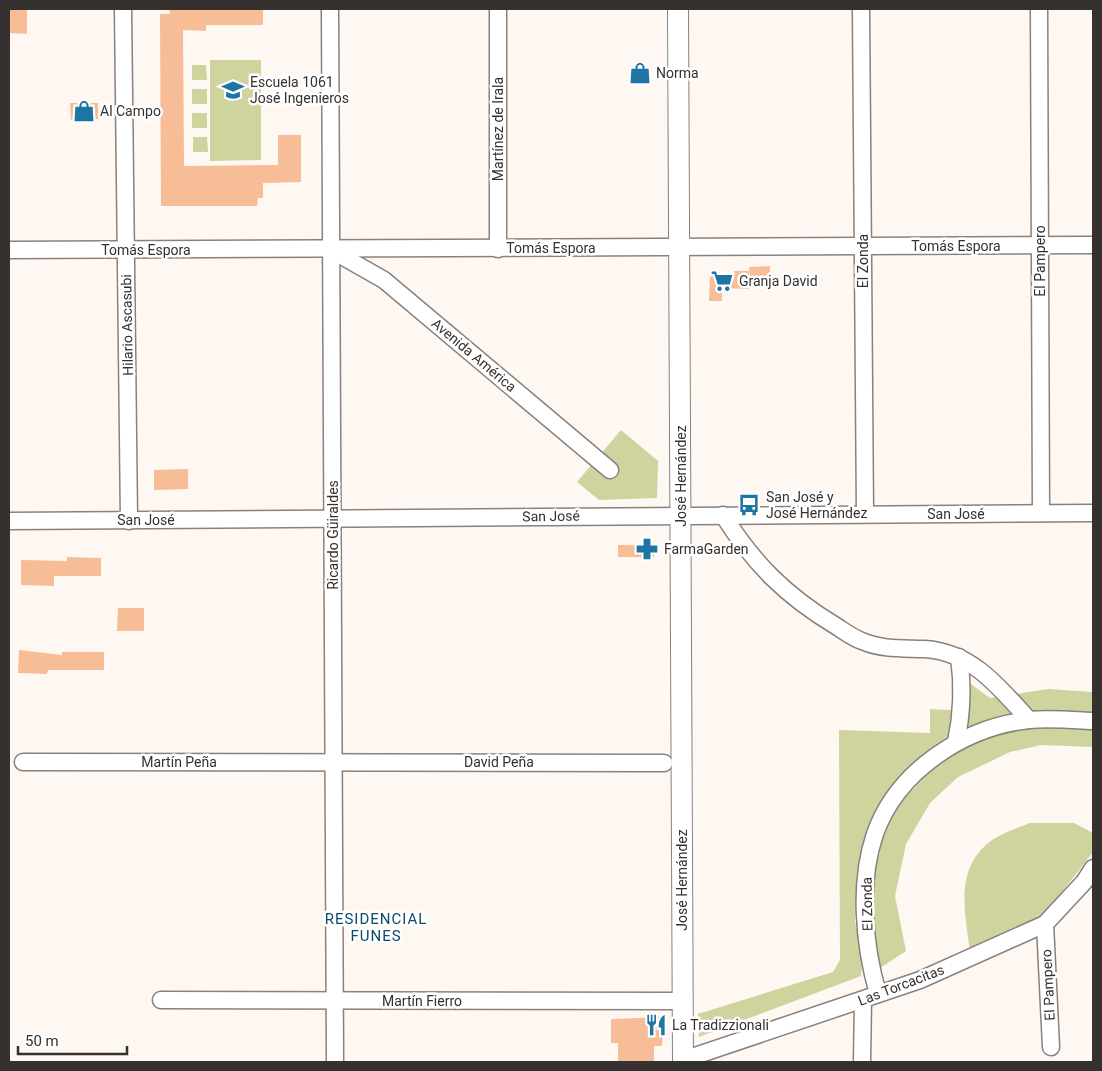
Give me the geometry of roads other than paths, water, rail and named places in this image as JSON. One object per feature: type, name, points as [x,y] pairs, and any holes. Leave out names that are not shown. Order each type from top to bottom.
[{"type":"main road","name":"José Hernández","points":[[678,9],[683,1061]]},
{"type":"street","name":"Hilario Ascasubi","points":[[123,9],[129,521]]},
{"type":"street","name":"Ricardo Güiraldes","points":[[330,9],[335,1062]]},
{"type":"street","name":"Martínez de Irala","points":[[498,9],[498,249]]},
{"type":"street","name":"El Zonda","points":[[861,9],[865,514]]},
{"type":"street","name":"El Pampero","points":[[1038,9],[1041,513]]},
{"type":"street","name":"Tomás Espora","points":[[9,250],[1093,246]]},
{"type":"street","name":"Avenida América","points":[[331,250],[384,280],[610,470]]},
{"type":"street","name":"San José","points":[[9,521],[1093,513]]},
{"type":"street","points":[[723,515],[740,542],[756,561],[788,592],[802,605],[853,636],[862,641],[892,649],[927,649],[959,657],[983,671],[1029,720],[1093,721]]},
{"type":"street","points":[[956,742],[960,722],[962,678],[959,657]]},
{"type":"street","name":"El Zonda","points":[[862,1062],[870,997],[866,873],[875,833],[897,793],[924,765],[956,742],[994,728],[1029,720]]},
{"type":"street","name":"Martín Peña","points":[[23,762],[334,762]]},
{"type":"street","name":"David Peña","points":[[334,762],[664,762]]},
{"type":"street","name":"Las Torcacitas","points":[[683,1061],[920,980],[1045,924],[1084,882],[1093,868]]},
{"type":"street","name":"El Pampero","points":[[1045,924],[1051,1047]]},
{"type":"street","name":"Martín Fierro","points":[[161,1000],[683,1001]]},
{"type":"place","name":"Norma","points":[[640,73]]},
{"type":"place","name":"Escuela 1061 José Ingenieros","points":[[233,90]]},
{"type":"place","name":"Al Campo","points":[[84,111]]},
{"type":"place","name":"Granja David","points":[[722,281]]},
{"type":"place","name":"San José y José Hernández","points":[[749,505]]},
{"type":"place","name":"FarmaGarden","points":[[647,549]]},
{"type":"place","name":"La Tradizzionali","points":[[656,1025]]},
{"type":"district","name":"RESIDENCIAL FUNES","points":[[376,928]]}]
